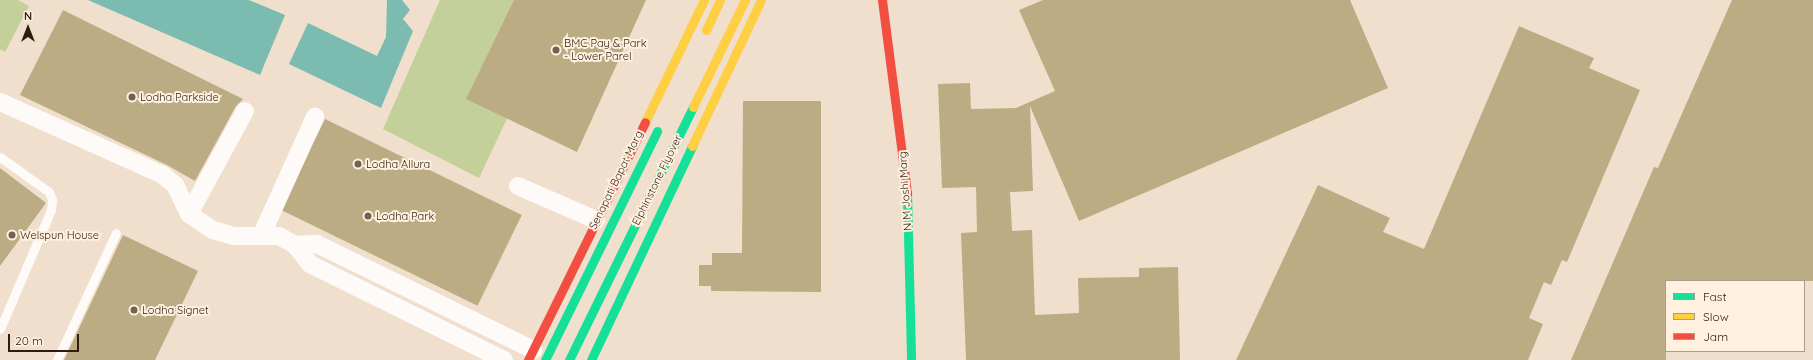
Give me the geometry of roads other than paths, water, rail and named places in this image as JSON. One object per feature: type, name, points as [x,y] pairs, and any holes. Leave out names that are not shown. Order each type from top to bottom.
[{"type":"main road","name":"Senapati Bapat Marg","points":[[535,357],[596,220],[704,0]]},
{"type":"main road","points":[[700,42],[720,0]]},
{"type":"main road","name":"Elphinstone Flyover","points":[[569,360],[745,0]]},
{"type":"main road","points":[[591,360],[762,0]]},
{"type":"main road","name":"N M Joshi Marg","points":[[882,0],[907,180],[911,360]]},
{"type":"main road","name":"Elphinstone Flyover","points":[[535,357],[662,120]]},
{"type":"street","points":[[0,102],[163,175],[175,185],[190,214],[213,230],[234,236],[278,236],[295,245],[310,264],[504,360]]},
{"type":"street","points":[[190,214],[245,111]]},
{"type":"street","points":[[261,236],[315,117]]},
{"type":"street","points":[[518,186],[596,220]]},
{"type":"street","points":[[295,245],[317,244],[535,357]]},
{"type":"lane","points":[[0,157],[49,192],[52,200],[51,210],[0,329]]},
{"type":"lane","points":[[57,360],[116,233]]},
{"type":"water","points":[[88,0],[249,0],[285,15],[260,75]]},
{"type":"water","points":[[387,0],[402,0],[410,10],[403,19],[413,31],[381,108],[289,64],[308,23],[377,56],[386,37]]},
{"type":"place","name":"BMC Pay & Park - Lower Parel","points":[[556,50]]},
{"type":"place","name":"Lodha Parkside","points":[[132,97]]},
{"type":"place","name":"Lodha Allura","points":[[358,164]]},
{"type":"place","name":"Lodha Park","points":[[368,216]]},
{"type":"place","name":"Welspun House","points":[[12,235]]},
{"type":"place","name":"Lodha Signet","points":[[134,310]]}]
